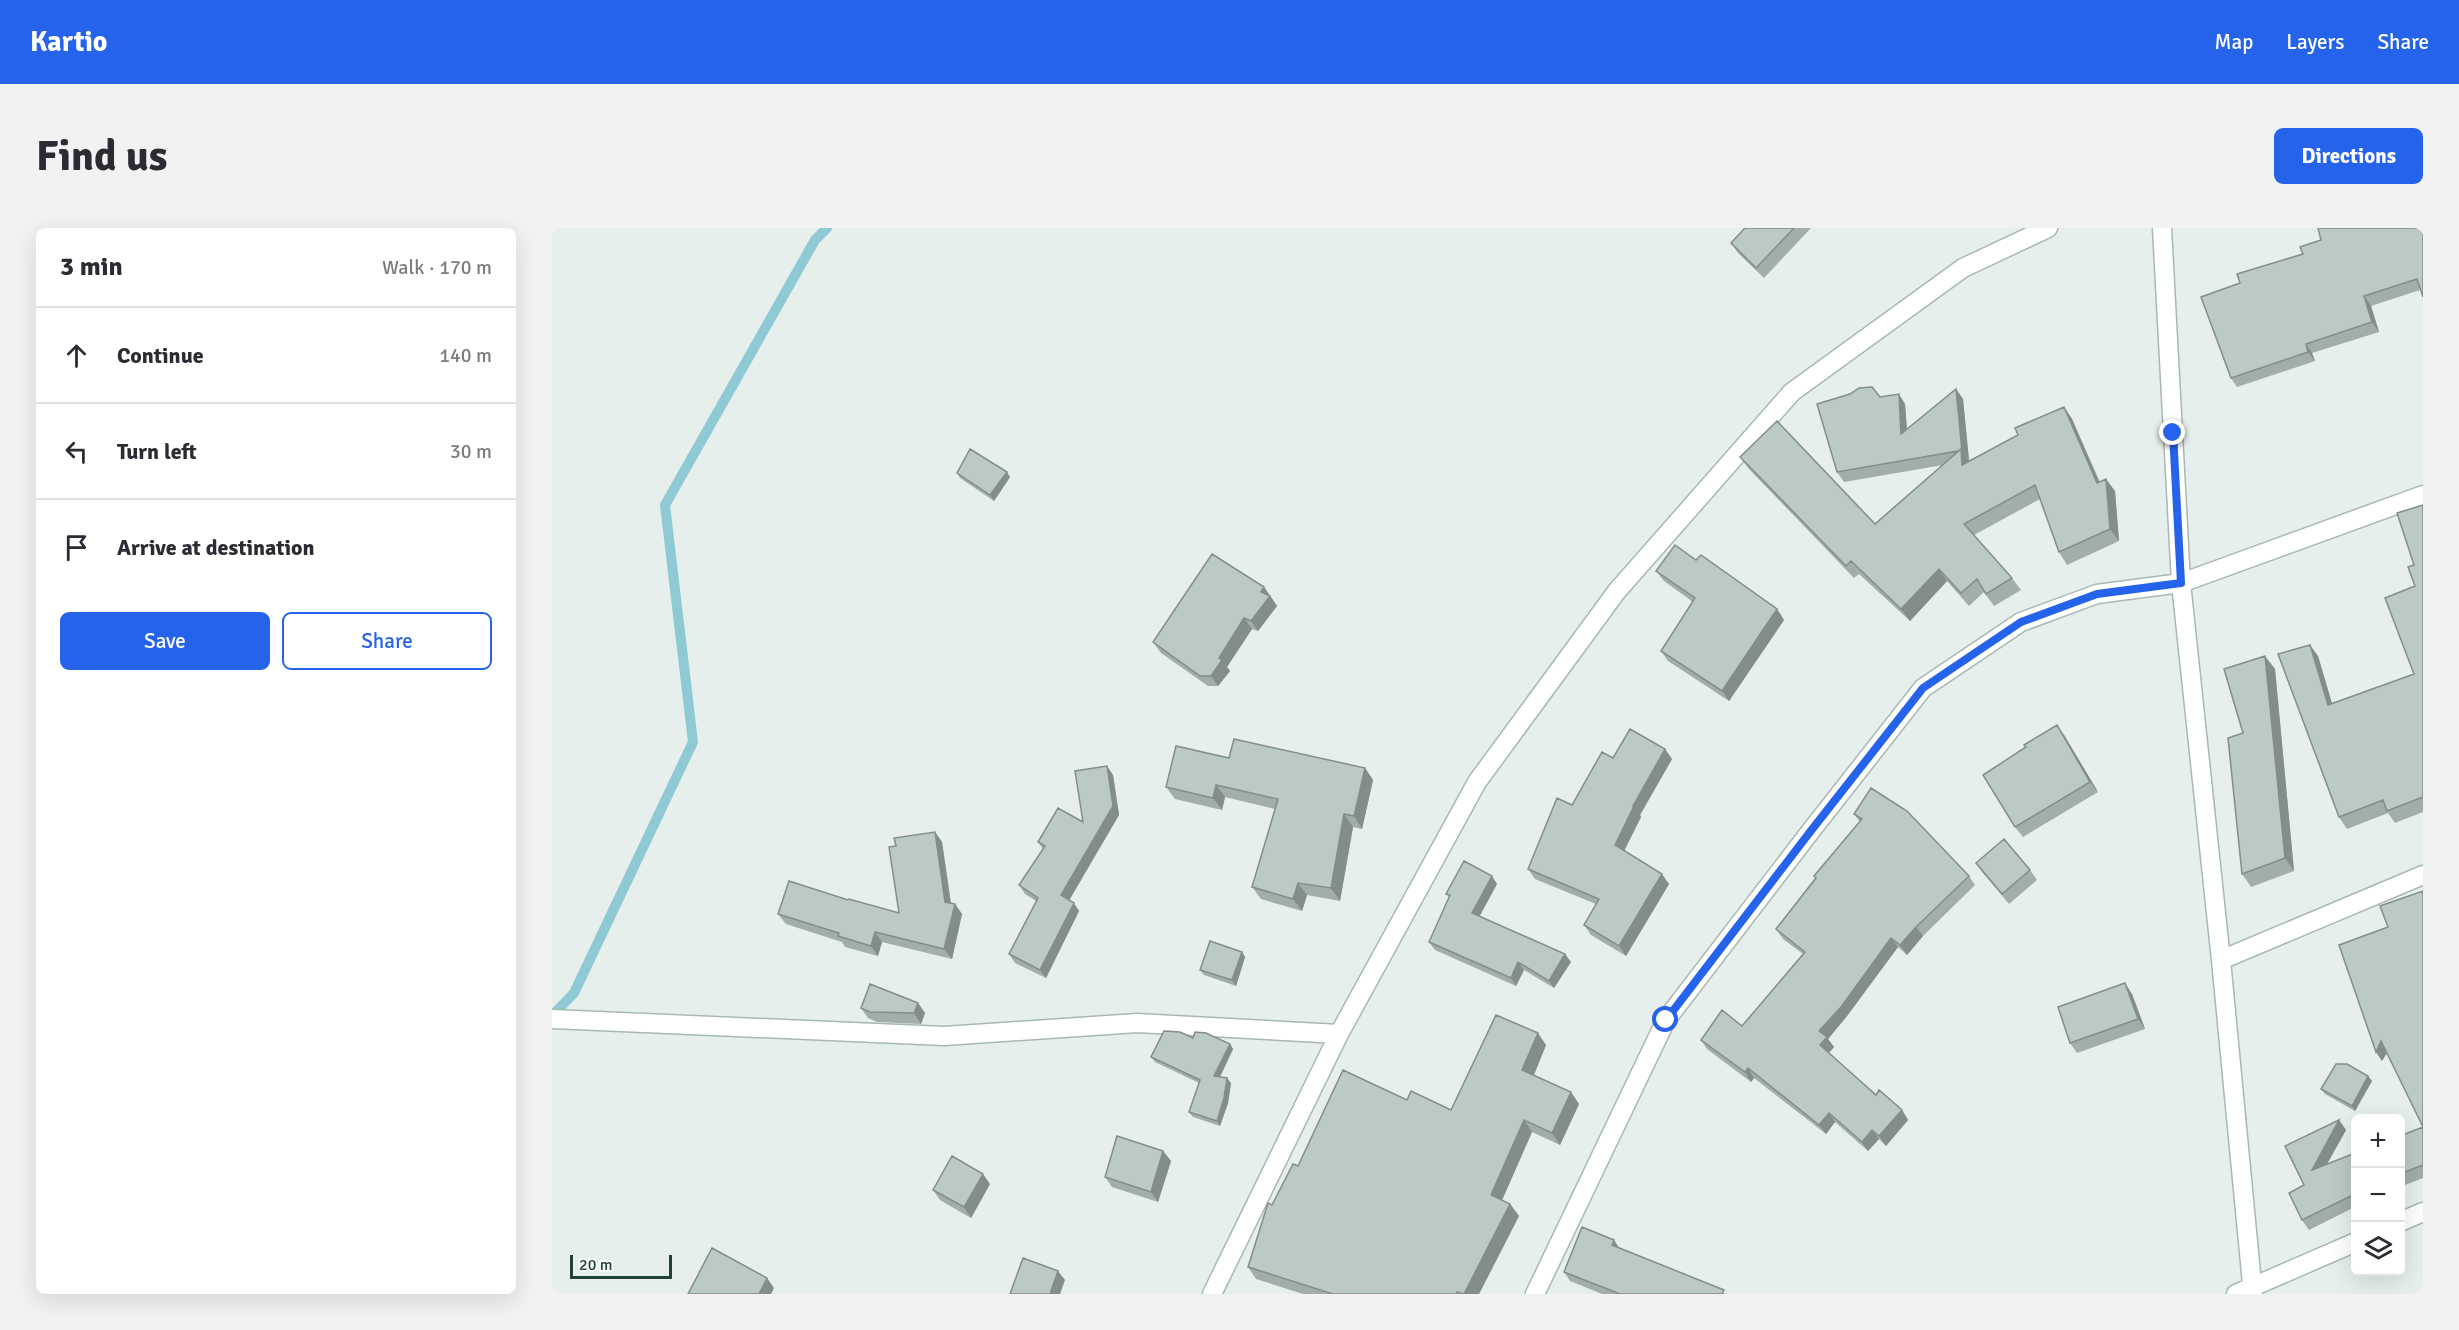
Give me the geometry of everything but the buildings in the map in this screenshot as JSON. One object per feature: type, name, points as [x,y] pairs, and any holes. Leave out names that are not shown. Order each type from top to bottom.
[{"type":"street","points":[[1212,1294],[1339,1034],[1477,782],[1617,591],[1792,392],[1963,268],[2048,228]]},
{"type":"street","points":[[2162,228],[2181,583],[2221,960],[2248,1292],[2351,1244]]},
{"type":"street","points":[[1536,1294],[1666,1020],[1923,688],[2021,622],[2097,594],[2181,583],[2423,495]]},
{"type":"street","points":[[2221,960],[2423,875]]},
{"type":"street","points":[[552,1019],[944,1036],[1137,1023],[1339,1034]]},
{"type":"street","points":[[2405,1220],[2423,1212]]},
{"type":"waterway","points":[[552,1016],[574,993],[693,742],[665,505],[815,240],[827,228]]},
{"type":"route","points":[[1666,1020],[1923,688],[2021,622],[2097,594],[2181,583],[2173,433]]}]
